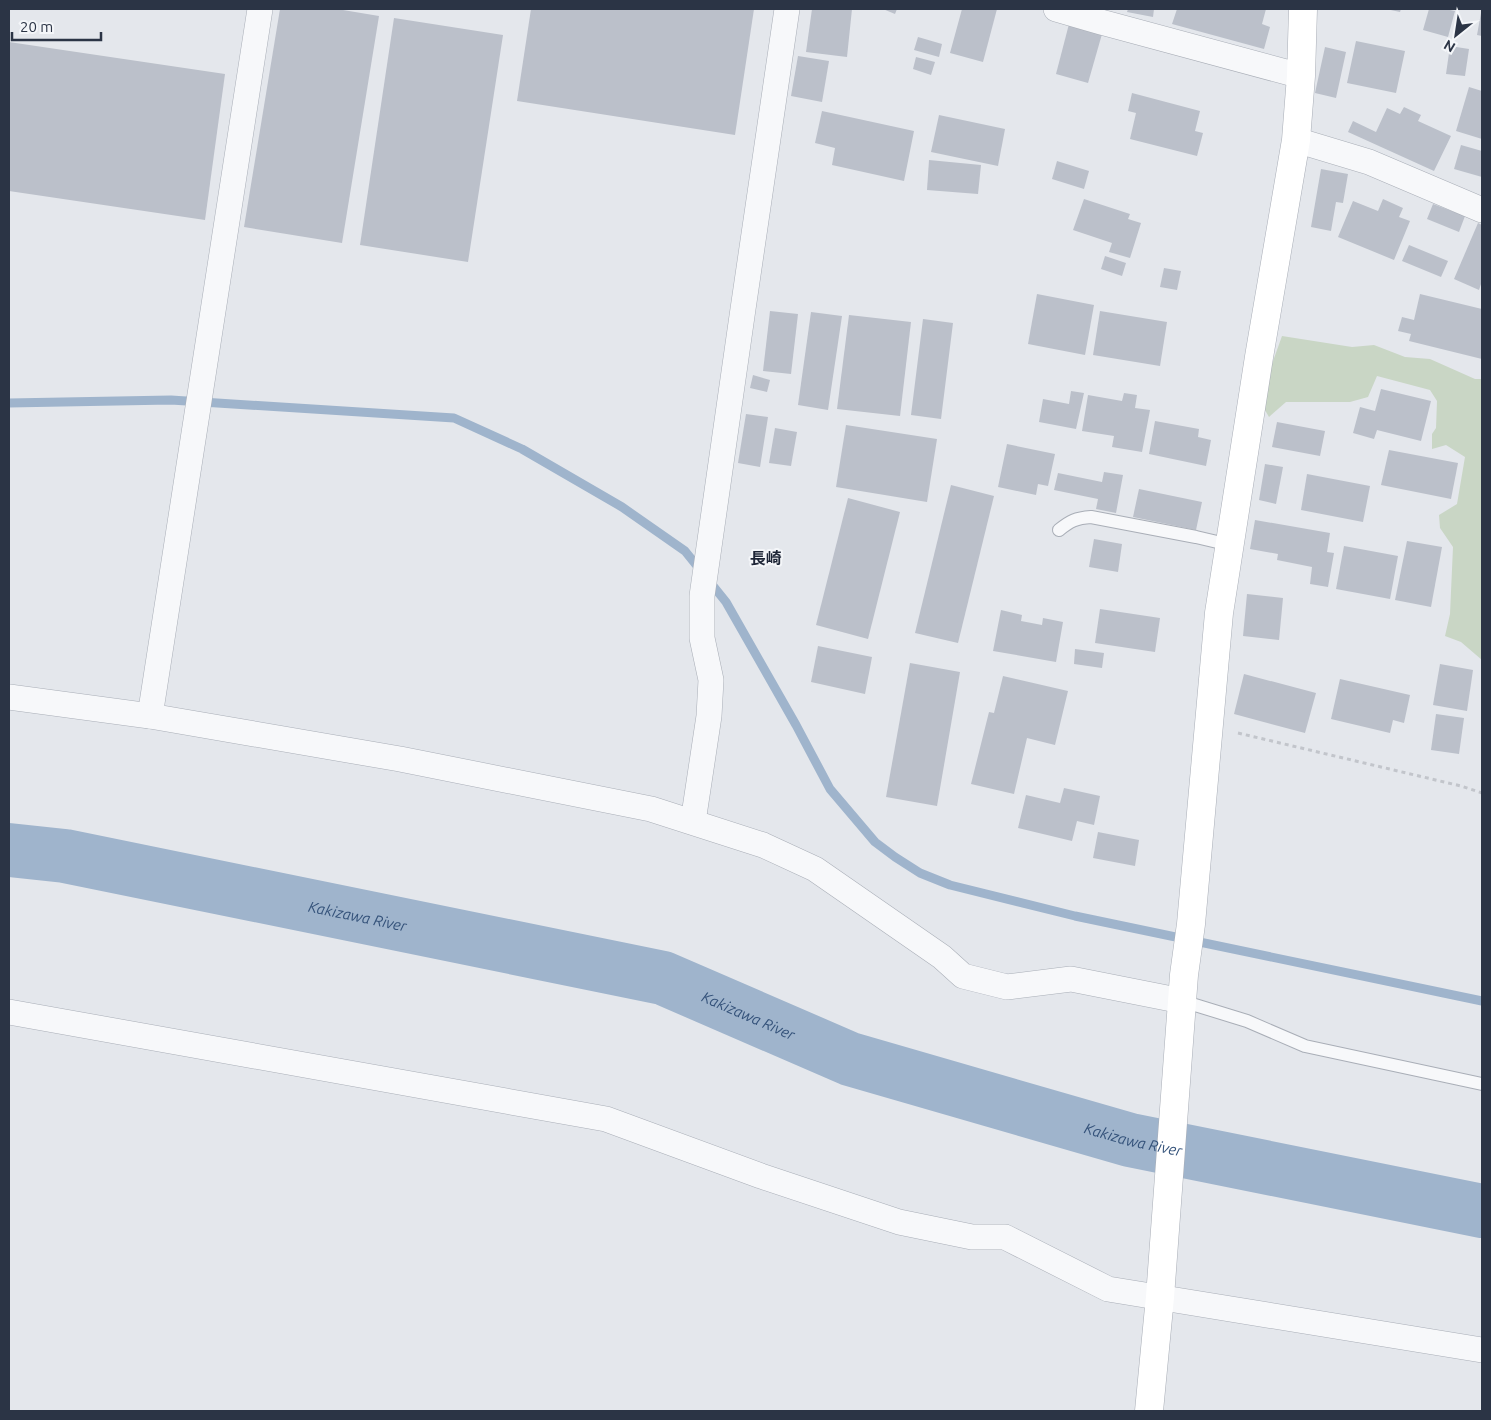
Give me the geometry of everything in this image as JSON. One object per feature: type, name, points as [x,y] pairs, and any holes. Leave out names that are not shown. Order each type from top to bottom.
[{"type":"street","points":[[150,716],[260,9]]},
{"type":"street","points":[[693,822],[710,716],[711,680],[702,638],[702,596],[787,9]]},
{"type":"street","points":[[1056,9],[1301,76]]},
{"type":"street","points":[[1149,1411],[1160,1297],[1183,988],[1210,727],[1219,613],[1259,357],[1296,140],[1304,9]]},
{"type":"street","points":[[1296,140],[1369,162],[1482,210]]},
{"type":"street","points":[[9,697],[150,716],[400,759],[651,809],[763,845],[815,869],[942,957],[963,976],[1007,987],[1071,979],[1183,988]]},
{"type":"street","points":[[9,1012],[606,1118],[761,1176],[899,1222],[972,1237],[1005,1237],[1108,1289],[1482,1350]]},
{"type":"lane","points":[[1059,530],[1069,522],[1080,518],[1092,518],[1196,536],[1230,545]]},
{"type":"lane","points":[[1183,988],[1247,1021],[1305,1046],[1482,1084]]},
{"type":"path","points":[[1210,727],[1461,786],[1482,793]]},
{"type":"green space","points":[[1282,336],[1352,347],[1374,345],[1405,357],[1430,359],[1475,379],[1482,379],[1482,660],[1461,642],[1445,636],[1450,614],[1453,547],[1440,528],[1439,515],[1457,504],[1465,457],[1446,445],[1432,449],[1432,434],[1436,428],[1437,401],[1430,390],[1377,376],[1368,397],[1350,402],[1286,402],[1269,417],[1259,400]]},
{"type":"building","points":[[280,9],[337,9],[379,16],[342,243],[244,227]]},
{"type":"building","points":[[531,9],[754,9],[735,135],[517,101]]},
{"type":"building","points":[[812,9],[852,9],[847,57],[806,52]]},
{"type":"building","points":[[883,9],[897,9],[895,14]]},
{"type":"building","points":[[962,9],[997,9],[983,62],[950,53]]},
{"type":"building","points":[[1128,9],[1154,9],[1153,17],[1127,12]]},
{"type":"building","points":[[1177,9],[1266,9],[1262,24],[1270,27],[1264,49],[1172,24]]},
{"type":"building","points":[[1386,9],[1401,9],[1400,12]]},
{"type":"building","points":[[1429,9],[1455,11],[1448,37],[1423,30]]},
{"type":"building","points":[[1482,13],[1482,36],[1477,35]]},
{"type":"building","points":[[394,18],[503,35],[468,262],[360,245]]},
{"type":"building","points":[[1069,24],[1102,34],[1088,83],[1056,74]]},
{"type":"building","points":[[918,37],[942,44],[939,57],[914,50]]},
{"type":"building","points":[[1356,41],[1405,51],[1396,93],[1347,83]]},
{"type":"building","points":[[9,42],[225,74],[205,220],[9,191]]},
{"type":"building","points":[[1450,46],[1469,49],[1465,76],[1446,74]]},
{"type":"building","points":[[1325,47],[1346,52],[1336,98],[1315,93]]},
{"type":"building","points":[[798,56],[829,61],[822,102],[791,96]]},
{"type":"building","points":[[916,57],[935,62],[931,75],[913,69]]},
{"type":"building","points":[[1469,87],[1482,91],[1482,139],[1456,131]]},
{"type":"building","points":[[1132,93],[1200,111],[1195,131],[1203,133],[1197,156],[1130,139],[1136,113],[1128,111]]},
{"type":"building","points":[[1404,107],[1421,115],[1418,121],[1451,136],[1434,171],[1348,132],[1353,121],[1376,132],[1387,108],[1400,114]]},
{"type":"building","points":[[822,111],[914,131],[904,181],[832,165],[835,148],[815,143]]},
{"type":"building","points":[[939,115],[1005,129],[998,166],[931,152]]},
{"type":"building","points":[[1461,145],[1482,151],[1482,177],[1454,169]]},
{"type":"building","points":[[929,160],[981,165],[978,194],[927,190]]},
{"type":"building","points":[[1057,161],[1089,171],[1084,189],[1052,179]]},
{"type":"building","points":[[1321,169],[1348,174],[1343,203],[1336,202],[1331,231],[1311,227]]},
{"type":"building","points":[[1084,199],[1130,214],[1128,219],[1141,223],[1130,258],[1109,252],[1112,243],[1073,230]]},
{"type":"building","points":[[1383,199],[1403,208],[1399,217],[1410,221],[1394,260],[1338,237],[1353,201],[1378,211]]},
{"type":"building","points":[[1433,204],[1465,216],[1459,232],[1427,219]]},
{"type":"building","points":[[1478,223],[1482,225],[1482,281],[1479,290],[1454,279]]},
{"type":"building","points":[[1409,245],[1448,261],[1441,277],[1402,261]]},
{"type":"building","points":[[1105,256],[1126,263],[1122,276],[1101,269]]},
{"type":"building","points":[[1164,268],[1181,271],[1177,290],[1160,287]]},
{"type":"building","points":[[1037,294],[1094,305],[1085,355],[1028,344]]},
{"type":"building","points":[[1420,294],[1482,309],[1482,359],[1409,341],[1411,334],[1398,331],[1402,317],[1414,320]]},
{"type":"building","points":[[770,311],[798,314],[791,374],[763,371]]},
{"type":"building","points":[[1100,311],[1167,322],[1160,366],[1093,355]]},
{"type":"building","points":[[811,312],[842,316],[828,410],[798,405]]},
{"type":"building","points":[[849,315],[911,322],[900,416],[837,409]]},
{"type":"building","points":[[923,319],[953,323],[941,419],[911,415]]},
{"type":"building","points":[[753,375],[770,380],[767,392],[750,388]]},
{"type":"building","points":[[1381,389],[1431,401],[1421,441],[1377,430],[1374,439],[1353,433],[1360,407],[1375,411]]},
{"type":"building","points":[[1071,391],[1084,393],[1076,429],[1039,422],[1043,399],[1069,404]]},
{"type":"building","points":[[1124,393],[1137,395],[1135,408],[1150,410],[1142,452],[1112,447],[1114,436],[1082,431],[1088,395],[1122,401]]},
{"type":"building","points":[[746,414],[768,417],[760,467],[738,463]]},
{"type":"building","points":[[1155,421],[1199,429],[1198,437],[1211,440],[1206,466],[1149,454]]},
{"type":"building","points":[[1277,422],[1325,431],[1320,456],[1272,447]]},
{"type":"building","points":[[846,425],[937,439],[927,502],[836,487]]},
{"type":"building","points":[[775,428],[797,432],[791,466],[769,463]]},
{"type":"building","points":[[1007,444],[1055,454],[1048,486],[1038,484],[1036,495],[998,487]]},
{"type":"building","points":[[1389,450],[1458,463],[1451,499],[1381,485]]},
{"type":"building","points":[[1265,464],[1283,467],[1276,504],[1259,500]]},
{"type":"building","points":[[1104,472],[1123,475],[1116,513],[1096,509],[1098,499],[1054,490],[1058,473],[1102,482]]},
{"type":"building","points":[[1307,474],[1370,486],[1363,522],[1301,510]]},
{"type":"building","points":[[951,485],[994,496],[958,643],[915,633]]},
{"type":"building","points":[[1139,489],[1202,502],[1196,530],[1133,517]]},
{"type":"building","points":[[848,498],[900,512],[868,639],[816,625]]},
{"type":"building","points":[[1255,520],[1330,533],[1327,552],[1334,553],[1328,587],[1310,584],[1312,567],[1277,560],[1278,554],[1250,549]]},
{"type":"building","points":[[1094,539],[1122,544],[1118,572],[1089,567]]},
{"type":"building","points":[[1407,541],[1442,547],[1431,607],[1395,600]]},
{"type":"building","points":[[1344,546],[1398,556],[1390,599],[1336,589]]},
{"type":"building","points":[[1247,594],[1283,598],[1279,640],[1243,636]]},
{"type":"building","points":[[1100,609],[1160,618],[1155,652],[1095,643]]},
{"type":"building","points":[[1001,610],[1022,615],[1021,621],[1042,625],[1043,618],[1063,622],[1056,662],[993,651]]},
{"type":"building","points":[[818,646],[872,657],[865,694],[811,682]]},
{"type":"building","points":[[1075,649],[1104,653],[1102,668],[1074,664]]},
{"type":"building","points":[[910,663],[960,672],[937,806],[886,797]]},
{"type":"building","points":[[1440,664],[1473,670],[1467,711],[1433,705]]},
{"type":"building","points":[[1244,674],[1316,693],[1305,733],[1234,714]]},
{"type":"building","points":[[1003,676],[1068,691],[1055,745],[1027,738],[1014,794],[971,784],[989,712],[994,713]]},
{"type":"building","points":[[1340,679],[1410,695],[1404,723],[1393,720],[1390,733],[1331,719]]},
{"type":"building","points":[[1436,714],[1464,718],[1459,754],[1431,750]]},
{"type":"building","points":[[1064,788],[1100,796],[1094,825],[1077,821],[1072,841],[1018,828],[1026,795],[1060,803]]},
{"type":"building","points":[[1098,832],[1139,840],[1135,866],[1093,858]]},
{"type":"waterway","points":[[9,403],[171,400],[454,418],[522,449],[622,507],[685,551],[726,602],[830,789],[875,842],[920,873],[950,885],[1075,916],[1482,1001]]},
{"type":"waterway","name":"Kakizawa River","points":[[9,850],[65,856],[663,978],[850,1059],[1130,1140],[1482,1211]]},
{"type":"district","name":"長崎","points":[[766,558]]}]
